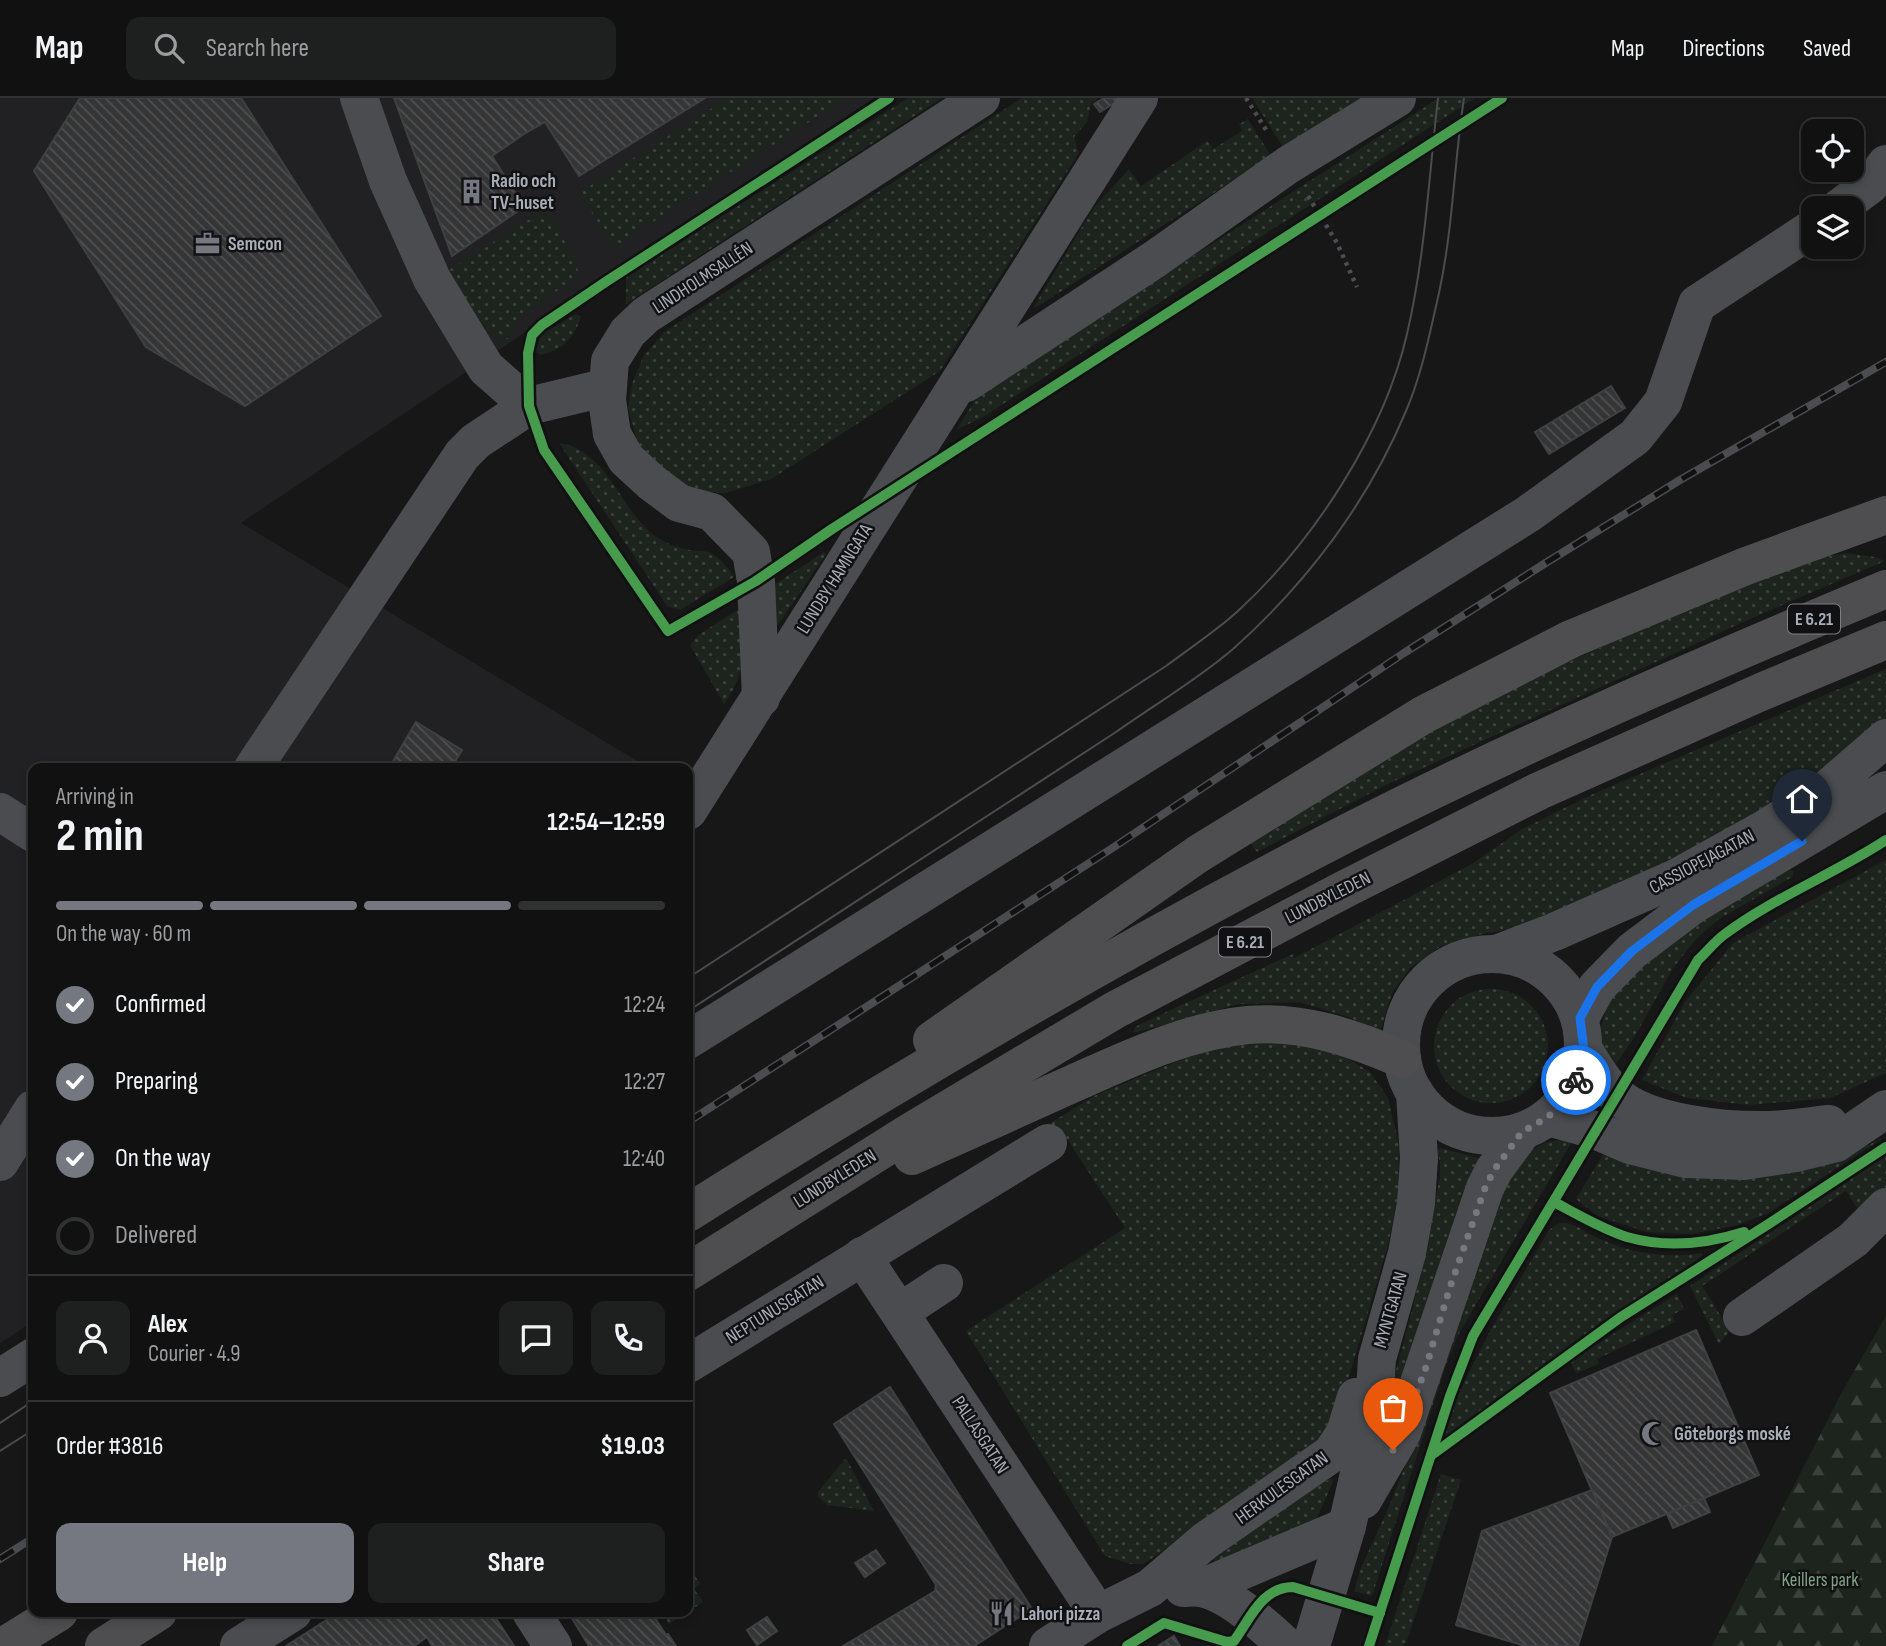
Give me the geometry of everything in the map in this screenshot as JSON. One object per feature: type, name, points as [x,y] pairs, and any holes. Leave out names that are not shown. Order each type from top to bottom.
[{"type":"highway","points":[[750,1174],[988,999],[1186,862],[1423,715],[1571,639],[1746,566],[1886,516]]},
{"type":"highway","name":"E 6.21","points":[[693,1210],[1086,974],[1337,839],[1538,740],[1742,649],[1886,589]]},
{"type":"highway","name":"LUNDBYLEDEN","points":[[693,1269],[910,1132],[1115,1010],[1539,791],[1761,692],[1886,640]]},
{"type":"highway","points":[[751,1231],[1129,1059],[1210,1031],[1250,1025],[1292,1026],[1328,1031],[1371,1045],[1409,1076]]},
{"type":"highway","points":[[4,1646],[51,1617]]},
{"type":"highway","points":[[104,1646],[150,1617]]},
{"type":"street","points":[[359,98],[388,181],[432,279],[486,368],[529,406]]},
{"type":"street","name":"LINDHOLMSALLÉN","points":[[761,698],[756,581],[751,552],[712,512],[679,503],[626,459],[612,434],[607,400],[610,361],[628,332],[646,315],[981,98]]},
{"type":"street","points":[[956,390],[1139,98]]},
{"type":"street","points":[[956,390],[1155,259],[1288,165],[1397,98]]},
{"type":"street","points":[[1855,196],[1870,185],[1886,164]]},
{"type":"street","points":[[693,1037],[1528,514],[1635,437],[1662,402],[1698,303],[1801,236]]},
{"type":"street","points":[[256,763],[462,455],[476,441],[529,406],[608,387]]},
{"type":"street","name":"LUNDBY HAMNGATA","points":[[693,803],[956,390]]},
{"type":"street","name":"CASSIOPEJAGATAN","points":[[1499,953],[1554,932],[1661,884],[1754,834],[1827,789],[1886,738]]},
{"type":"street","name":"CASSIOPEJAGATAN","points":[[1582,1034],[1597,987],[1632,951],[1693,905],[1886,790]]},
{"type":"street","points":[[0,812],[28,830]]},
{"type":"street","points":[[1582,1034],[1579,1076],[1566,1099],[1535,1124],[1498,1136],[1474,1134],[1450,1126],[1430,1112],[1409,1076],[1403,1026],[1415,996],[1437,972],[1467,957],[1499,953],[1534,963],[1563,986],[1599,1076],[1616,1095],[1634,1106],[1679,1122],[1710,1127],[1770,1130],[1830,1124],[1883,1111]]},
{"type":"street","name":"MYNTGATAN","points":[[1311,1646],[1347,1526],[1374,1408],[1377,1359],[1407,1253],[1416,1203],[1419,1158],[1409,1076]]},
{"type":"street","points":[[1535,1124],[1595,1130],[1630,1145],[1686,1159],[1744,1161],[1796,1153],[1836,1143],[1883,1111]]},
{"type":"street","points":[[0,1162],[28,1117]]},
{"type":"street","name":"MYNTGATAN","points":[[1347,1526],[1402,1433],[1485,1188],[1494,1170],[1535,1124]]},
{"type":"street","name":"NEPTUNUSGATAN","points":[[693,1361],[1048,1143]]},
{"type":"street","points":[[1742,1317],[1853,1240],[1886,1207]]},
{"type":"street","name":"PALLASGATAN","points":[[862,1255],[1098,1614]]},
{"type":"street","points":[[900,1312],[944,1283]]},
{"type":"street","name":"HERKULESGATAN","points":[[1048,1646],[1098,1614],[1150,1588],[1205,1542],[1331,1454],[1346,1433],[1355,1398],[1377,1359]]},
{"type":"street","points":[[0,1378],[28,1360]]},
{"type":"street","name":"HERKULESGATAN","points":[[1150,1588],[1201,1588],[1347,1526]]},
{"type":"street","name":"HERKULESGATAN","points":[[1201,1588],[1229,1601],[1261,1622],[1286,1646]]},
{"type":"street","points":[[239,1646],[285,1617]]},
{"type":"street","points":[[534,1617],[553,1646]]},
{"type":"path","points":[[1239,98],[1248,102]]},
{"type":"path","points":[[1337,243],[1357,287]]},
{"type":"shaded area","points":[[0,98],[874,98],[241,523],[641,763],[28,763],[28,1325],[0,1343]]},
{"type":"green space","points":[[728,98],[846,98],[614,247],[579,193]]},
{"type":"green space","points":[[908,98],[942,98],[626,304],[626,277]]},
{"type":"green space","points":[[1022,98],[1099,98],[1091,103],[1087,122],[1074,137],[1079,153],[940,371],[771,479],[726,493],[706,492],[682,486],[640,451],[628,408],[632,384],[643,357],[664,332]]},
{"type":"green space","points":[[1252,98],[1360,98],[1283,147]]},
{"type":"green space","points":[[1439,98],[1475,98],[983,417],[956,430],[974,402],[1002,379]]},
{"type":"green space","points":[[1248,119],[1271,156],[1033,308],[1094,207],[1129,169],[1141,186],[1207,141],[1213,149],[1242,131],[1239,124]]},
{"type":"green space","points":[[543,211],[560,232],[580,275],[523,314],[508,339],[498,339],[477,321],[446,272]]},
{"type":"green space","points":[[576,314],[581,316],[566,342],[548,353],[540,355],[535,351],[537,337]]},
{"type":"green space","points":[[559,443],[575,447],[600,467],[639,521],[655,536],[677,547],[711,553],[734,577],[680,610],[667,606]]},
{"type":"green space","points":[[824,552],[826,554],[778,625],[773,622],[769,588]]},
{"type":"green space","points":[[1846,553],[1885,561],[1761,614],[1388,784],[1257,852],[1248,840],[1407,745],[1520,684],[1739,585],[1824,557]]},
{"type":"green space","points":[[742,607],[741,669],[738,680],[724,704],[690,645],[698,635]]},
{"type":"green space","points":[[1886,669],[1886,720],[1840,762],[1736,831],[1522,927],[1482,934],[1441,946],[1410,968],[1392,993],[1380,1032],[1349,1017],[1299,1002],[1239,1004],[1133,1033],[1135,1027],[1153,1018],[1293,954],[1294,958],[1472,864],[1522,829],[1593,794]]},
{"type":"green space","points":[[1886,860],[1886,1073],[1830,1098],[1749,1105],[1687,1098],[1642,1080],[1685,1002],[1733,943]]},
{"type":"green space","points":[[1789,870],[1794,871],[1792,877],[1719,919],[1696,939],[1673,968],[1635,1036],[1612,1070],[1602,1058],[1599,1035],[1607,1006],[1623,983],[1658,947]]},
{"type":"green space","points":[[1491,989],[1513,993],[1523,998],[1539,1014],[1544,1024],[1548,1046],[1544,1068],[1539,1078],[1523,1094],[1513,1099],[1491,1103],[1469,1099],[1459,1094],[1443,1078],[1438,1068],[1434,1046],[1438,1024],[1443,1014],[1459,998],[1469,993]]},
{"type":"green space","points":[[1267,1042],[1315,1047],[1345,1057],[1370,1072],[1388,1098],[1399,1145],[1398,1197],[1388,1245],[1339,1410],[1303,1460],[1143,1564],[1131,1564],[1105,1556],[966,1331],[1125,1228],[1067,1139],[1058,1144],[1049,1124],[1094,1096],[1204,1050]]},
{"type":"green space","points":[[1886,1136],[1768,1213],[1738,1225],[1692,1234],[1647,1232],[1598,1216],[1576,1199],[1605,1151],[1862,1148]]},
{"type":"green space","points":[[1573,1140],[1458,1335],[1372,1596],[1354,1591],[1361,1568],[1408,1459],[1488,1208],[1530,1151],[1544,1143]]},
{"type":"green space","points":[[1440,1148],[1482,1159],[1403,1395],[1382,1423],[1413,1307],[1440,1177],[1437,1150]]},
{"type":"green space","points":[[1886,1156],[1886,1189],[1861,1214],[1846,1191],[1702,1286],[1730,1331],[1719,1344],[1690,1286]]},
{"type":"green space","points":[[1559,1223],[1574,1225],[1607,1242],[1633,1250],[1661,1255],[1703,1255],[1645,1300],[1517,1384],[1442,1445],[1452,1407],[1489,1333],[1549,1230]]},
{"type":"green space","points":[[1677,1294],[1684,1309],[1672,1315],[1675,1322],[1597,1359],[1599,1364],[1576,1373],[1570,1361]]},
{"type":"green space","name":"Keillers park","points":[[1886,1316],[1886,1646],[1712,1646],[1842,1392]]},
{"type":"green space","points":[[846,1458],[874,1511],[827,1505],[818,1496],[818,1492]]},
{"type":"green space","points":[[1441,1474],[1461,1480],[1406,1643],[1403,1646],[1385,1646]]},
{"type":"green space","points":[[1331,1478],[1333,1482],[1314,1524],[1220,1564],[1213,1560],[1213,1554]]},
{"type":"green space","points":[[693,1572],[700,1584],[694,1589],[703,1602],[693,1609]]},
{"type":"green space","points":[[664,1617],[680,1617],[669,1624]]},
{"type":"building","name":"Semcon","points":[[80,98],[241,98],[381,316],[245,406],[146,347],[34,171]]},
{"type":"building","name":"Radio och TV-huset","points":[[394,98],[705,98],[579,176],[545,122],[524,134],[492,156],[524,207],[452,256]]},
{"type":"building","points":[[1104,98],[1122,98],[1100,112],[1094,104]]},
{"type":"building","points":[[1611,386],[1625,408],[1549,454],[1535,432]]},
{"type":"building","points":[[416,722],[462,750],[454,763],[392,763]]},
{"type":"building","name":"Göteborgs moské","points":[[1696,1330],[1759,1475],[1612,1537],[1550,1393]]},
{"type":"building","points":[[890,1387],[1032,1609],[974,1646],[843,1646],[935,1591],[936,1585],[834,1424]]},
{"type":"building","points":[[1592,1490],[1612,1537],[1578,1646],[1525,1646],[1456,1625],[1482,1531]]},
{"type":"building","points":[[1704,1498],[1710,1512],[1673,1528],[1667,1514]]},
{"type":"building","points":[[876,1550],[885,1563],[865,1577],[855,1563]]},
{"type":"building","points":[[331,1617],[495,1617],[514,1646],[432,1646],[427,1637],[414,1646],[286,1646]]},
{"type":"building","points":[[571,1617],[654,1617],[676,1646],[589,1646]]},
{"type":"building","points":[[767,1617],[777,1631],[757,1645],[747,1630]]},
{"type":"building","points":[[1174,1636],[1180,1646],[1158,1646]]},
{"type":"tram line","points":[[693,975],[1166,666],[1238,611],[1293,553],[1342,484],[1381,410],[1396,372],[1407,334],[1418,276],[1438,98]]},
{"type":"tram line","points":[[693,1008],[1190,682],[1260,624],[1310,569],[1354,509],[1373,477],[1391,445],[1417,382],[1444,269],[1464,98]]},
{"type":"tram line","points":[[0,1423],[28,1404]]},
{"type":"tram line","points":[[0,1451],[28,1433]]},
{"type":"railway","points":[[693,1119],[1114,847],[1404,653],[1544,564],[1680,480],[1886,362]]},
{"type":"railway","points":[[0,1559],[28,1541]]},
{"type":"cycle path","points":[[889,98],[607,281],[542,325],[532,335],[528,353],[529,406],[544,450],[668,631],[756,581],[832,529],[1502,98]]},
{"type":"cycle path","points":[[1369,1646],[1450,1396],[1473,1336],[1698,960],[1721,937],[1744,921],[1886,840]]},
{"type":"cycle path","points":[[1433,1454],[1621,1317],[1886,1147]]},
{"type":"cycle path","points":[[1554,1202],[1608,1230],[1656,1243],[1686,1243],[1744,1232]]},
{"type":"cycle path","points":[[1127,1646],[1164,1623],[1227,1642],[1234,1641],[1265,1598],[1282,1588],[1293,1587],[1380,1613]]},
{"type":"way so far","points":[[1393,1450],[1426,1367],[1450,1287],[1485,1188],[1494,1170],[1522,1132],[1548,1117],[1566,1099],[1576,1080]]},
{"type":"place","name":"Radio och TV-huset","points":[[471,192]]},
{"type":"place","name":"Semcon","points":[[208,244]]},
{"type":"place","name":"Göteborgs moské","points":[[1654,1434]]},
{"type":"place","name":"Lahori pizza","points":[[1001,1614]]},
{"type":"route","points":[[1576,1080],[1584,1050],[1580,1018],[1597,987],[1632,951],[1693,905],[1802,841]]}]
